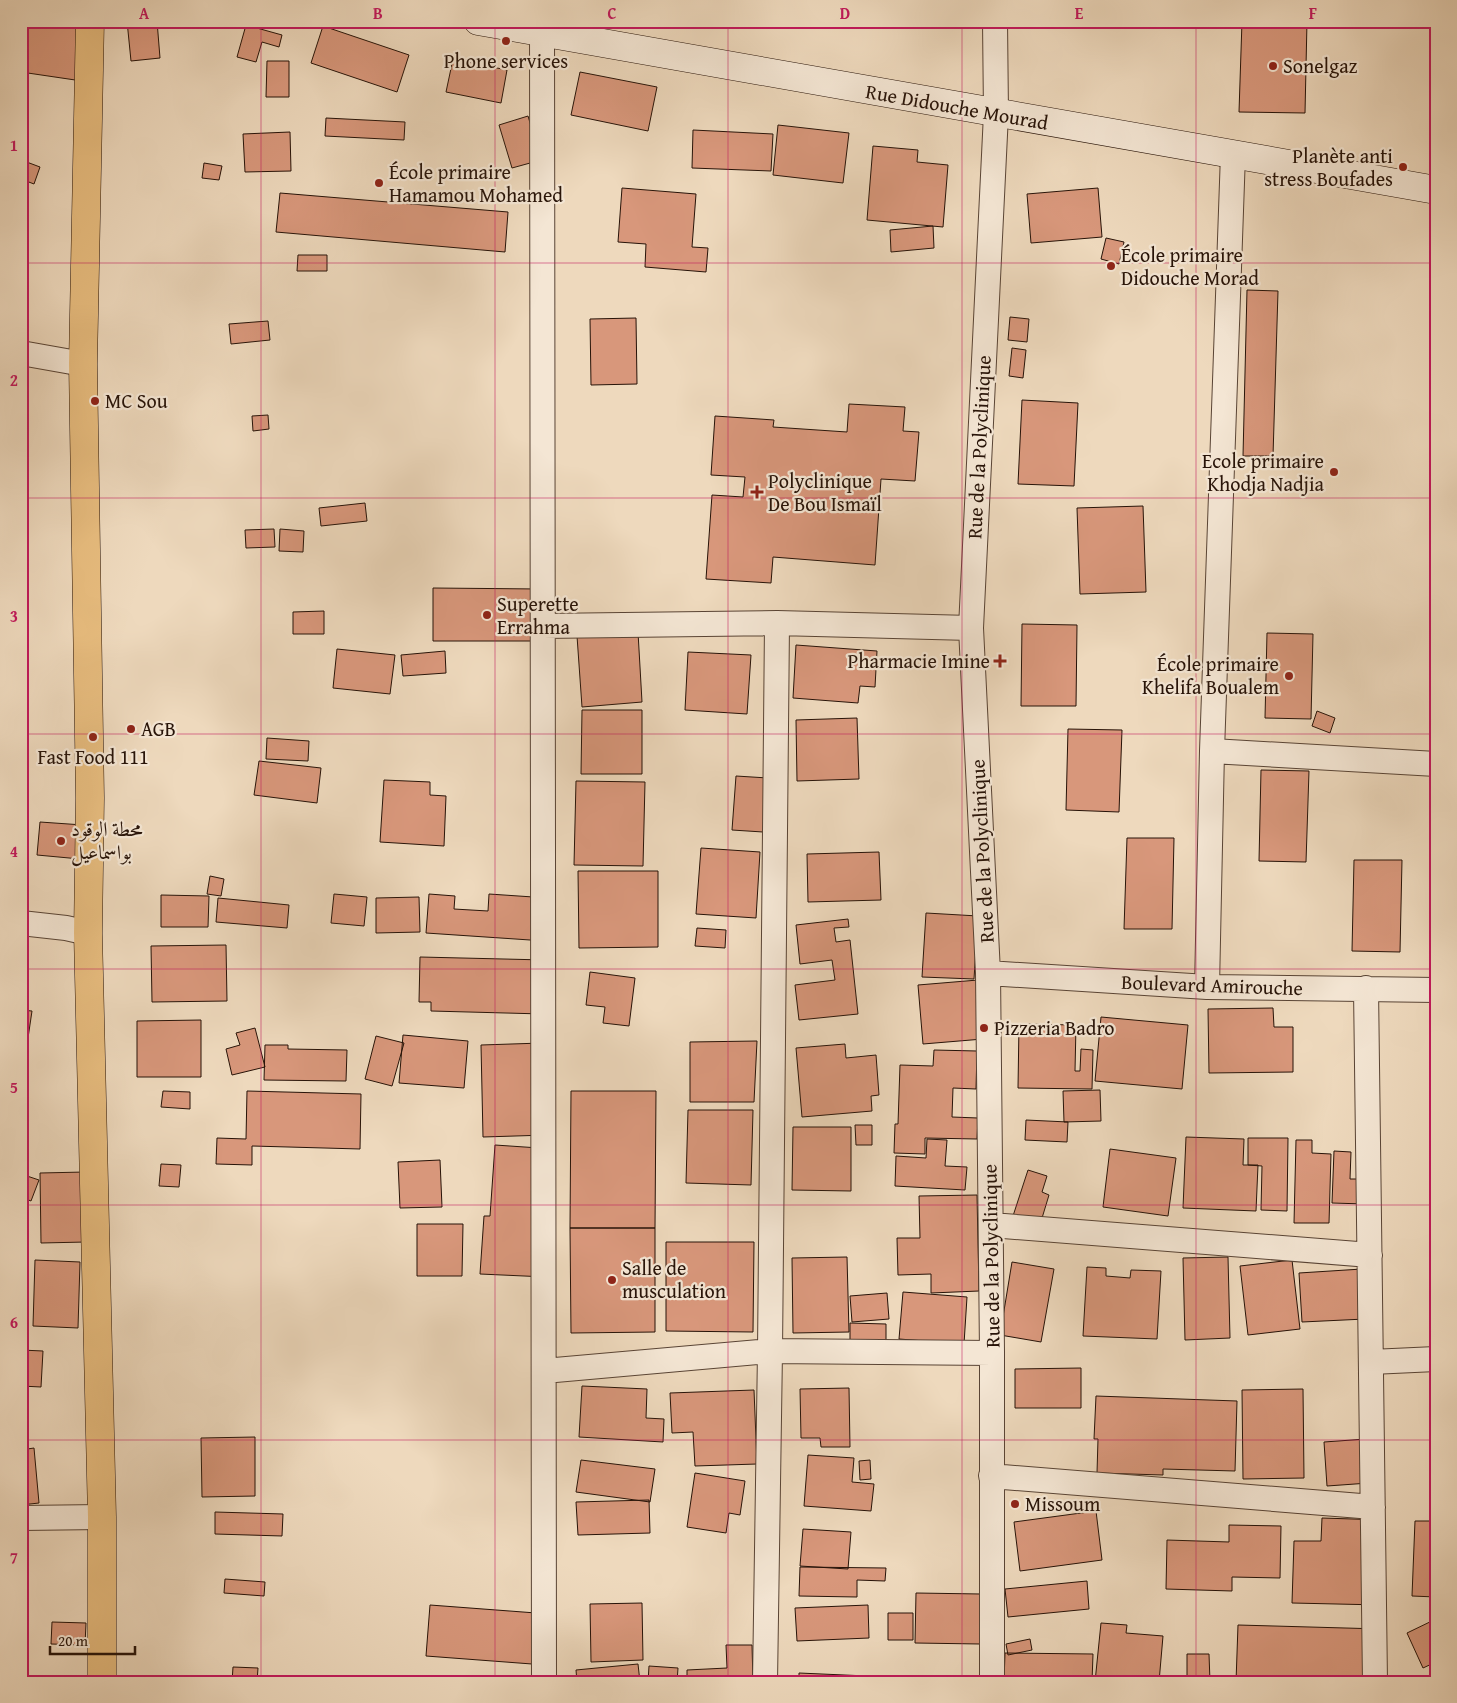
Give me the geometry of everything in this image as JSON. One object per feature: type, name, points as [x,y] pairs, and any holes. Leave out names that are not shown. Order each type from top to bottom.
[{"type":"main road","points":[[90,21],[83,364],[90,798],[88,933],[102,1517],[102,1682]]},
{"type":"main road","name":"Rue Didouche Mourad","points":[[478,21],[542,27],[996,114],[1436,190]]},
{"type":"street","name":"Rue de la Polyclinique","points":[[992,1682],[992,1353],[988,973],[971,628],[996,114],[995,21]]},
{"type":"street","points":[[542,27],[544,1682]]},
{"type":"street","points":[[1206,987],[1212,751],[1233,154]]},
{"type":"street","points":[[21,353],[83,364]]},
{"type":"street","points":[[543,626],[777,624],[971,628]]},
{"type":"street","points":[[764,1682],[770,1351],[777,624]]},
{"type":"street","points":[[1212,751],[1436,764]]},
{"type":"street","points":[[21,923],[66,928],[88,933]]},
{"type":"street","name":"Boulevard Amirouche","points":[[988,973],[1206,987],[1436,990]]},
{"type":"street","points":[[1366,988],[1375,1682]]},
{"type":"street","points":[[991,1225],[1370,1255]]},
{"type":"street","points":[[544,1371],[770,1351],[992,1353]]},
{"type":"street","points":[[1371,1362],[1436,1359]]},
{"type":"street","points":[[991,1476],[1373,1507]]},
{"type":"street","points":[[21,1518],[102,1517]]},
{"type":"building","points":[[26,21],[83,21],[82,81],[21,72],[21,42],[23,42]]},
{"type":"building","points":[[127,21],[157,21],[160,58],[131,61]]},
{"type":"building","name":"Sonelgaz","points":[[1242,21],[1307,21],[1305,113],[1239,112]]},
{"type":"building","points":[[246,25],[282,35],[279,47],[262,42],[256,62],[237,57]]},
{"type":"building","points":[[323,26],[409,55],[397,92],[311,63]]},
{"type":"building","points":[[453,59],[507,70],[501,103],[446,92]]},
{"type":"building","points":[[267,61],[289,61],[289,97],[266,97]]},
{"type":"building","points":[[580,72],[657,87],[648,131],[571,115]]},
{"type":"building","points":[[528,116],[541,160],[512,168],[499,125]]},
{"type":"building","points":[[326,118],[405,122],[404,140],[325,136]]},
{"type":"building","points":[[778,125],[849,133],[843,183],[773,175]]},
{"type":"building","points":[[693,130],[773,134],[771,171],[692,168]]},
{"type":"building","points":[[290,132],[291,171],[245,172],[243,134]]},
{"type":"building","points":[[873,146],[918,150],[917,162],[948,165],[943,227],[867,220]]},
{"type":"building","points":[[24,161],[40,167],[34,184],[21,179],[21,169]]},
{"type":"building","points":[[204,163],[222,166],[219,180],[202,178]]},
{"type":"building","points":[[622,188],[696,194],[692,247],[708,248],[706,272],[645,267],[646,244],[618,242]]},
{"type":"building","points":[[1098,188],[1102,237],[1031,243],[1027,194]]},
{"type":"building","points":[[280,193],[508,212],[505,252],[276,232]]},
{"type":"building","points":[[933,226],[934,248],[891,252],[890,230]]},
{"type":"building","points":[[1106,238],[1124,242],[1119,264],[1101,259]]},
{"type":"building","points":[[298,255],[327,255],[327,271],[297,271]]},
{"type":"building","points":[[1247,290],[1278,291],[1273,456],[1243,456]]},
{"type":"building","points":[[1010,317],[1029,319],[1027,342],[1008,340]]},
{"type":"building","points":[[636,318],[637,384],[591,385],[590,319]]},
{"type":"building","points":[[268,321],[270,340],[231,344],[229,324]]},
{"type":"building","points":[[1012,348],[1026,350],[1023,378],[1009,376]]},
{"type":"building","points":[[1022,400],[1078,403],[1074,486],[1018,484]]},
{"type":"building","points":[[849,404],[905,407],[903,431],[919,432],[915,481],[881,479],[875,565],[773,557],[771,583],[706,579],[712,495],[743,497],[745,477],[711,475],[715,416],[774,420],[773,427],[847,432]]},
{"type":"building","points":[[268,415],[269,429],[253,431],[252,416]]},
{"type":"building","points":[[365,503],[367,521],[321,526],[319,508]]},
{"type":"building","points":[[1143,506],[1146,592],[1080,594],[1077,508]]},
{"type":"building","points":[[274,529],[275,547],[246,548],[245,530]]},
{"type":"building","points":[[280,529],[304,531],[303,552],[279,551]]},
{"type":"building","name":"Superette Errahma","points":[[433,588],[540,589],[540,641],[433,641]]},
{"type":"building","points":[[324,611],[324,634],[293,634],[293,612]]},
{"type":"building","points":[[1022,624],[1077,625],[1076,706],[1021,706]]},
{"type":"building","points":[[638,632],[642,702],[582,707],[577,636]]},
{"type":"building","name":"École primaire Khelifa Boualem","points":[[1267,633],[1313,634],[1311,719],[1265,718]]},
{"type":"building","points":[[796,645],[877,651],[875,687],[860,686],[858,703],[793,698]]},
{"type":"building","points":[[337,649],[395,655],[390,694],[333,688]]},
{"type":"building","points":[[445,651],[446,673],[403,676],[401,655]]},
{"type":"building","points":[[688,652],[751,655],[747,714],[685,710]]},
{"type":"building","points":[[582,710],[642,710],[642,774],[581,774]]},
{"type":"building","points":[[1317,711],[1335,718],[1330,733],[1312,726]]},
{"type":"building","points":[[857,718],[859,779],[797,781],[796,720]]},
{"type":"building","points":[[1068,729],[1122,730],[1119,812],[1066,810]]},
{"type":"building","points":[[267,738],[309,741],[308,761],[266,759]]},
{"type":"building","points":[[259,761],[321,768],[317,803],[254,795]]},
{"type":"building","points":[[1261,770],[1309,771],[1306,862],[1259,861]]},
{"type":"building","points":[[736,776],[768,778],[763,832],[732,830]]},
{"type":"building","points":[[384,780],[430,782],[430,795],[446,796],[444,846],[380,842]]},
{"type":"building","points":[[576,781],[645,782],[643,866],[574,865]]},
{"type":"building","points":[[40,822],[83,825],[80,859],[37,855]]},
{"type":"building","points":[[1127,838],[1174,838],[1172,929],[1124,929]]},
{"type":"building","points":[[701,848],[760,852],[756,918],[696,914]]},
{"type":"building","points":[[879,852],[881,900],[808,902],[807,854]]},
{"type":"building","points":[[1354,860],[1402,860],[1400,952],[1352,951]]},
{"type":"building","points":[[578,871],[658,871],[658,947],[579,948]]},
{"type":"building","points":[[210,876],[224,879],[221,896],[207,894]]},
{"type":"building","points":[[334,894],[367,897],[364,926],[331,923]]},
{"type":"building","points":[[429,894],[455,896],[454,909],[488,911],[489,894],[548,898],[545,941],[426,933]]},
{"type":"building","points":[[161,895],[209,896],[208,927],[161,927]]},
{"type":"building","points":[[419,897],[420,932],[376,933],[376,898]]},
{"type":"building","points":[[218,898],[289,905],[287,928],[216,922]]},
{"type":"building","points":[[926,913],[978,916],[974,979],[922,977]]},
{"type":"building","points":[[848,919],[849,927],[834,928],[836,942],[850,940],[858,1014],[799,1020],[795,985],[835,980],[832,960],[800,964],[796,925]]},
{"type":"building","points":[[697,928],[726,930],[725,948],[695,946]]},
{"type":"building","points":[[226,945],[227,1001],[152,1002],[151,946]]},
{"type":"building","points":[[420,957],[545,960],[543,1014],[431,1011],[431,1002],[419,1002]]},
{"type":"building","points":[[590,972],[635,978],[629,1026],[603,1023],[605,1007],[586,1005]]},
{"type":"building","points":[[978,980],[983,1039],[923,1044],[918,985]]},
{"type":"building","points":[[1273,1008],[1274,1027],[1293,1027],[1293,1072],[1209,1073],[1208,1009]]},
{"type":"building","points":[[21,1010],[32,1011],[24,1065],[21,1065]]},
{"type":"building","points":[[1101,1017],[1188,1025],[1182,1089],[1095,1081]]},
{"type":"building","points":[[201,1020],[201,1077],[137,1077],[137,1021]]},
{"type":"building","points":[[1019,1024],[1076,1025],[1075,1071],[1080,1071],[1081,1049],[1093,1050],[1092,1089],[1018,1088]]},
{"type":"building","points":[[255,1028],[265,1067],[232,1075],[226,1049],[240,1045],[236,1033]]},
{"type":"building","points":[[403,1035],[468,1041],[464,1088],[399,1083]]},
{"type":"building","points":[[376,1036],[404,1043],[392,1086],[365,1079]]},
{"type":"building","points":[[757,1041],[754,1102],[690,1102],[690,1042]]},
{"type":"building","points":[[542,1043],[547,1135],[483,1137],[481,1045]]},
{"type":"building","points":[[845,1044],[846,1058],[876,1055],[879,1095],[871,1096],[872,1111],[802,1117],[796,1048]]},
{"type":"building","points":[[265,1045],[288,1045],[288,1049],[347,1050],[346,1081],[264,1080]]},
{"type":"building","points":[[934,1050],[977,1051],[976,1089],[953,1088],[952,1117],[978,1118],[977,1139],[925,1138],[925,1154],[894,1153],[895,1124],[898,1124],[900,1065],[933,1066]]},
{"type":"building","points":[[1436,1072],[1436,1168],[1433,1168]]},
{"type":"building","points":[[1100,1090],[1101,1121],[1064,1122],[1063,1091]]},
{"type":"building","points":[[163,1091],[190,1092],[190,1109],[161,1107]]},
{"type":"building","points":[[247,1091],[361,1094],[360,1149],[252,1146],[252,1165],[216,1164],[217,1138],[246,1139]]},
{"type":"building","points":[[571,1091],[656,1091],[655,1228],[570,1228]]},
{"type":"building","points":[[21,1106],[24,1106],[28,1154],[21,1155]]},
{"type":"building","points":[[688,1110],[753,1110],[751,1185],[686,1183]]},
{"type":"building","points":[[1026,1120],[1068,1122],[1067,1142],[1025,1140]]},
{"type":"building","points":[[855,1125],[872,1125],[872,1145],[856,1145]]},
{"type":"building","points":[[793,1127],[851,1127],[851,1191],[792,1190]]},
{"type":"building","points":[[1186,1137],[1244,1139],[1243,1165],[1258,1165],[1256,1211],[1183,1208]]},
{"type":"building","points":[[1248,1138],[1288,1138],[1287,1211],[1261,1210],[1262,1166],[1248,1165]]},
{"type":"building","points":[[927,1139],[947,1140],[945,1166],[967,1167],[965,1190],[895,1186],[896,1156],[926,1158]]},
{"type":"building","points":[[1296,1140],[1312,1140],[1312,1153],[1331,1154],[1329,1223],[1294,1223]]},
{"type":"building","points":[[495,1145],[554,1149],[546,1277],[480,1274],[484,1216],[490,1216]]},
{"type":"building","points":[[1110,1149],[1176,1158],[1168,1216],[1103,1207]]},
{"type":"building","points":[[1334,1151],[1351,1152],[1350,1179],[1366,1179],[1365,1204],[1332,1203]]},
{"type":"building","points":[[440,1160],[442,1207],[400,1208],[398,1162]]},
{"type":"building","points":[[161,1164],[181,1165],[179,1187],[159,1186]]},
{"type":"building","points":[[1028,1170],[1047,1176],[1042,1192],[1049,1195],[1039,1228],[1012,1219]]},
{"type":"building","points":[[85,1172],[86,1242],[41,1243],[40,1173]]},
{"type":"building","points":[[21,1174],[39,1180],[31,1201],[21,1197]]},
{"type":"building","points":[[977,1195],[979,1291],[931,1293],[931,1274],[898,1275],[897,1238],[920,1238],[919,1196]]},
{"type":"building","points":[[417,1224],[463,1224],[462,1276],[417,1276]]},
{"type":"building","points":[[570,1228],[655,1228],[655,1332],[571,1333]]},
{"type":"building","points":[[666,1242],[754,1242],[753,1332],[666,1331]]},
{"type":"building","points":[[847,1257],[849,1332],[793,1333],[792,1258]]},
{"type":"building","points":[[1228,1257],[1230,1338],[1185,1340],[1183,1258]]},
{"type":"building","points":[[35,1260],[80,1262],[78,1328],[33,1326]]},
{"type":"building","points":[[1292,1260],[1300,1329],[1248,1335],[1240,1266]]},
{"type":"building","points":[[1012,1262],[1054,1269],[1041,1342],[1000,1335]]},
{"type":"building","points":[[1087,1267],[1106,1268],[1106,1276],[1130,1278],[1131,1270],[1161,1271],[1157,1339],[1083,1336]]},
{"type":"building","points":[[1362,1269],[1365,1319],[1302,1322],[1299,1273]]},
{"type":"building","points":[[903,1292],[967,1297],[964,1344],[899,1339]]},
{"type":"building","points":[[887,1293],[889,1319],[852,1322],[850,1296]]},
{"type":"building","points":[[850,1323],[886,1324],[886,1347],[850,1346]]},
{"type":"building","points":[[21,1350],[43,1351],[41,1387],[21,1386]]},
{"type":"building","points":[[1081,1368],[1081,1408],[1015,1408],[1015,1369]]},
{"type":"building","points":[[1432,1385],[1436,1385],[1436,1423],[1432,1423]]},
{"type":"building","points":[[582,1386],[647,1389],[646,1418],[664,1419],[663,1442],[579,1437]]},
{"type":"building","points":[[849,1388],[850,1447],[821,1447],[820,1438],[801,1438],[800,1389]]},
{"type":"building","points":[[1303,1389],[1304,1478],[1243,1479],[1242,1390]]},
{"type":"building","points":[[754,1390],[757,1464],[695,1466],[693,1432],[672,1433],[670,1393]]},
{"type":"building","points":[[1096,1396],[1237,1401],[1235,1471],[1163,1469],[1163,1475],[1097,1473],[1098,1439],[1094,1439]]},
{"type":"building","points":[[255,1437],[255,1496],[202,1497],[201,1438]]},
{"type":"building","points":[[1366,1439],[1369,1483],[1327,1486],[1324,1442]]},
{"type":"building","points":[[34,1448],[39,1503],[21,1505],[21,1450]]},
{"type":"building","points":[[808,1455],[854,1458],[852,1482],[874,1484],[871,1511],[804,1506]]},
{"type":"building","points":[[581,1460],[655,1469],[650,1502],[576,1492]]},
{"type":"building","points":[[870,1460],[871,1479],[860,1480],[859,1461]]},
{"type":"building","points":[[695,1473],[745,1481],[740,1515],[729,1513],[726,1533],[687,1527]]},
{"type":"building","points":[[649,1500],[650,1533],[578,1535],[576,1502]]},
{"type":"building","points":[[1096,1511],[1102,1560],[1020,1571],[1014,1522]]},
{"type":"building","points":[[215,1512],[283,1514],[282,1536],[215,1534]]},
{"type":"building","points":[[1322,1518],[1384,1520],[1381,1605],[1292,1603],[1294,1541],[1321,1541]]},
{"type":"building","points":[[1415,1521],[1436,1521],[1436,1597],[1412,1596]]},
{"type":"building","points":[[1229,1525],[1281,1526],[1280,1578],[1232,1577],[1232,1591],[1166,1589],[1167,1540],[1229,1542]]},
{"type":"building","points":[[803,1529],[851,1532],[848,1569],[800,1566]]},
{"type":"building","points":[[800,1567],[886,1568],[885,1581],[857,1580],[857,1597],[799,1596]]},
{"type":"building","points":[[225,1579],[265,1582],[264,1596],[224,1593]]},
{"type":"building","points":[[1087,1581],[1089,1609],[1008,1617],[1005,1589]]},
{"type":"building","points":[[916,1593],[981,1594],[980,1644],[915,1643]]},
{"type":"building","points":[[642,1603],[643,1660],[591,1662],[590,1604]]},
{"type":"building","points":[[430,1605],[536,1613],[532,1664],[426,1656]]},
{"type":"building","points":[[868,1605],[869,1638],[797,1641],[795,1608]]},
{"type":"building","points":[[888,1613],[913,1613],[913,1640],[888,1640]]},
{"type":"building","points":[[1436,1619],[1436,1662],[1423,1668],[1407,1633]]},
{"type":"building","points":[[52,1622],[86,1623],[85,1645],[51,1644]]},
{"type":"building","points":[[1101,1623],[1127,1625],[1126,1633],[1163,1636],[1159,1682],[1095,1682]]},
{"type":"building","points":[[1238,1625],[1381,1629],[1379,1682],[1316,1682],[1316,1679],[1304,1679],[1304,1682],[1236,1682]]},
{"type":"building","points":[[1030,1639],[1032,1650],[1008,1655],[1006,1644]]},
{"type":"building","points":[[726,1645],[752,1645],[753,1682],[687,1682],[687,1670],[727,1668]]},
{"type":"building","points":[[1005,1653],[1093,1654],[1092,1682],[1004,1682]]},
{"type":"building","points":[[1187,1654],[1209,1654],[1210,1682],[1187,1682]]},
{"type":"building","points":[[638,1664],[640,1682],[577,1682],[576,1670]]},
{"type":"building","points":[[649,1666],[678,1668],[677,1682],[648,1682]]},
{"type":"building","points":[[233,1667],[258,1668],[257,1682],[232,1682]]},
{"type":"building","points":[[799,1673],[890,1677],[890,1682],[799,1682]]},
{"type":"building","points":[[960,1677],[960,1682],[915,1682]]},
{"type":"place","name":"Phone services","points":[[506,41]]},
{"type":"place","name":"Sonelgaz","points":[[1273,66]]},
{"type":"place","name":"Planète anti stress Boufades","points":[[1403,167]]},
{"type":"place","name":"École primaire Hamamou Mohamed","points":[[379,183]]},
{"type":"place","name":"École primaire Didouche Morad","points":[[1111,266]]},
{"type":"place","name":"MC Sou","points":[[95,401]]},
{"type":"place","name":"Ecole primaire Khodja Nadjia","points":[[1334,472]]},
{"type":"place","name":"Polyclinique De Bou Ismaïl","points":[[757,492]]},
{"type":"place","name":"Superette Errahma","points":[[487,615]]},
{"type":"place","name":"Pharmacie Imine","points":[[1000,661]]},
{"type":"place","name":"École primaire Khelifa Boualem","points":[[1289,676]]},
{"type":"place","name":"AGB","points":[[131,729]]},
{"type":"place","name":"Fast Food 111","points":[[93,737]]},
{"type":"place","name":"محطة الوقود بواسماعيل","points":[[61,841]]},
{"type":"place","name":"Pizzeria Badro","points":[[984,1028]]},
{"type":"place","name":"Salle de musculation","points":[[612,1280]]},
{"type":"place","name":"Missoum","points":[[1015,1504]]}]
